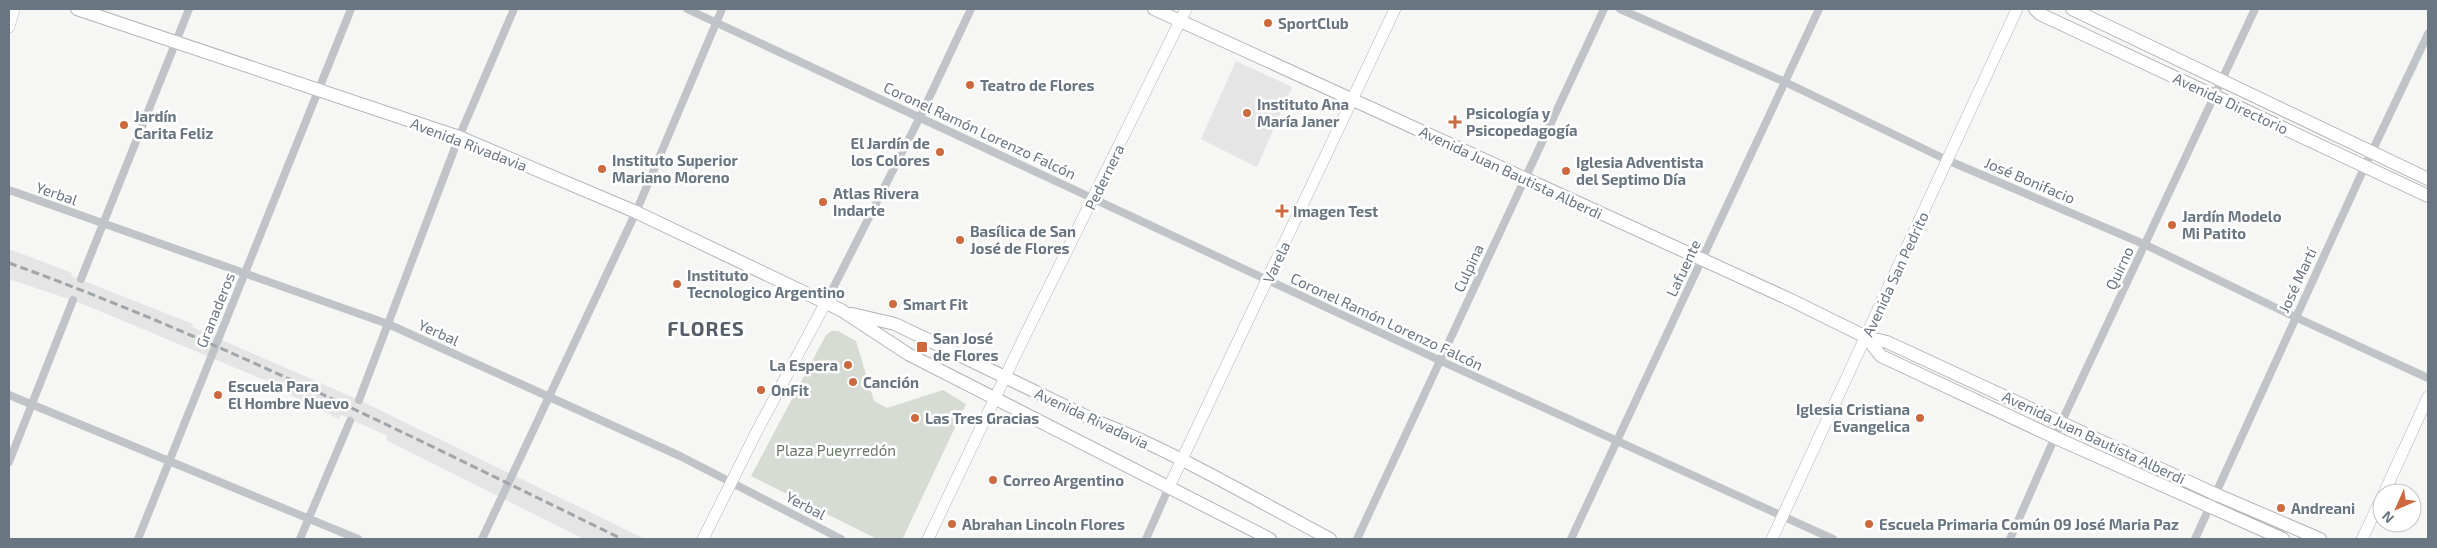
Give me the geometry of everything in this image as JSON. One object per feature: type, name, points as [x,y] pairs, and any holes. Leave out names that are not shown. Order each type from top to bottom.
[{"type":"main road","name":"Avenida Rivadavia","points":[[77,9],[459,137],[636,212],[826,302],[847,313],[908,354],[994,400],[1270,539]]},
{"type":"main road","name":"Avenida Juan Bautista Alberdi","points":[[1154,9],[1791,300],[1866,337],[1887,342],[2215,494],[2320,539]]},
{"type":"main road","name":"Avenida Directorio","points":[[2035,9],[2040,14],[2428,196]]},
{"type":"main road","name":"Avenida Directorio","points":[[2072,9],[2428,179]]},
{"type":"main road","name":"Avenida Rivadavia","points":[[847,313],[895,324],[1182,461],[1330,539]]},
{"type":"main road","name":"Avenida Juan Bautista Alberdi","points":[[1866,337],[1880,356],[2056,438],[2283,539]]},
{"type":"street","points":[[9,27],[14,9]]},
{"type":"street","points":[[81,279],[189,9]]},
{"type":"street","name":"Granaderos","points":[[138,539],[351,9]]},
{"type":"street","points":[[359,400],[459,137],[514,9]]},
{"type":"street","name":"Coronel Ramón Lorenzo Falcón","points":[[687,9],[1441,361],[1833,539]]},
{"type":"street","points":[[482,539],[636,212],[722,9]]},
{"type":"street","points":[[703,539],[920,117],[971,9]]},
{"type":"street","name":"Pedernera","points":[[928,539],[1004,377],[1186,9]]},
{"type":"street","name":"Varela","points":[[1169,487],[1395,9]]},
{"type":"street","name":"Culpina","points":[[1357,539],[1604,9]]},
{"type":"street","name":"José Bonifacio","points":[[1620,9],[1785,82],[1947,160],[2146,245],[2428,378]]},
{"type":"street","name":"Lafuente","points":[[1571,539],[1819,9]]},
{"type":"street","name":"Avenida San Pedrito","points":[[1772,539],[2017,9]]},
{"type":"street","name":"Quirno","points":[[2010,539],[2062,422],[2255,9]]},
{"type":"street","name":"José Martí","points":[[2195,539],[2365,166],[2428,34]]},
{"type":"street","name":"Yerbal","points":[[9,190],[388,324],[548,396],[731,482],[840,539]]},
{"type":"street","points":[[9,462],[73,300]]},
{"type":"street","points":[[9,395],[358,539]]},
{"type":"street","points":[[2389,483],[2428,398]]},
{"type":"street","points":[[300,539],[350,421]]},
{"type":"street","points":[[1146,539],[1169,487]]},
{"type":"street","points":[[2362,539],[2372,518]]},
{"type":"shaded area","name":"Instituto Ana María Janer","points":[[1236,61],[1292,87],[1257,167],[1201,139]]},
{"type":"shaded area","points":[[9,249],[72,273],[71,276],[193,324],[192,327],[359,400],[645,539],[584,539],[386,440],[388,436],[341,415],[339,419],[280,390],[281,387],[83,304],[9,279]]},
{"type":"green space","name":"Plaza Pueyrredón","points":[[831,331],[838,331],[856,341],[874,401],[887,408],[943,390],[966,404],[903,538],[877,539],[751,476],[826,335]]},
{"type":"railway","points":[[9,263],[165,324],[242,358],[395,429],[622,539]]},
{"type":"place","name":"SportClub","points":[[1268,23]]},
{"type":"place","name":"Teatro de Flores","points":[[970,85]]},
{"type":"place","name":"Instituto Ana María Janer","points":[[1247,113]]},
{"type":"place","name":"Psicología y Psicopedagogía","points":[[1455,122]]},
{"type":"place","name":"Jardín Carita Feliz","points":[[124,125]]},
{"type":"place","name":"El Jardín de los Colores","points":[[940,152]]},
{"type":"place","name":"Instituto Superior Mariano Moreno","points":[[602,169]]},
{"type":"place","name":"Iglesia Adventista del Septimo Día","points":[[1566,171]]},
{"type":"place","name":"Atlas Rivera Indarte","points":[[823,202]]},
{"type":"place","name":"Imagen Test","points":[[1282,211]]},
{"type":"place","name":"Jardín Modelo Mi Patito","points":[[2172,225]]},
{"type":"place","name":"Basílica de San José de Flores","points":[[960,240]]},
{"type":"place","name":"Instituto Tecnologico Argentino","points":[[677,284]]},
{"type":"place","name":"Smart Fit","points":[[893,304]]},
{"type":"place","name":"San José de Flores","points":[[922,347]]},
{"type":"place","name":"La Espera","points":[[848,365]]},
{"type":"place","name":"Canción","points":[[853,382]]},
{"type":"place","name":"OnFit","points":[[761,390]]},
{"type":"place","name":"Escuela Para El Hombre Nuevo","points":[[218,395]]},
{"type":"place","name":"Las Tres Gracias","points":[[915,418]]},
{"type":"place","name":"Iglesia Cristiana Evangelica","points":[[1920,418]]},
{"type":"place","name":"Correo Argentino","points":[[993,480]]},
{"type":"place","name":"Andreani","points":[[2281,508]]},
{"type":"place","name":"Abrahan Lincoln Flores","points":[[952,524]]},
{"type":"place","name":"Escuela Primaria Común 09 José Maria Paz","points":[[1869,524]]},
{"type":"district","name":"FLORES","points":[[706,328]]}]
